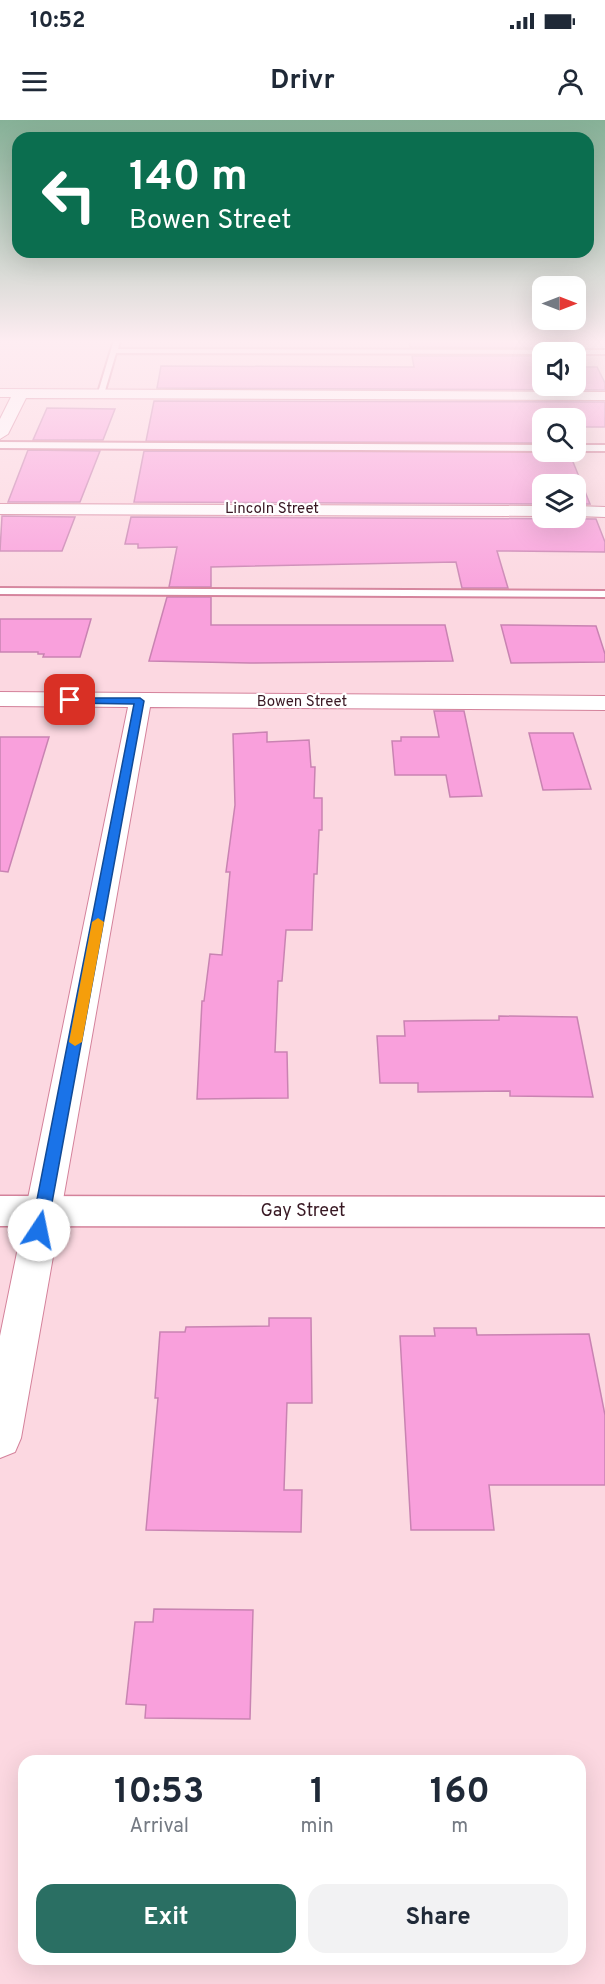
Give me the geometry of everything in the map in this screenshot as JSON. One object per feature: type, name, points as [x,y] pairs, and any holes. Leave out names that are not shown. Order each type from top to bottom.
[{"type":"street","name":"Lincoln Street","points":[[0,509],[532,511]]},
{"type":"street","points":[[586,511],[605,512]]},
{"type":"street","name":"Bowen Street","points":[[0,699],[605,703]]},
{"type":"street","points":[[0,1438],[140,701]]},
{"type":"street","name":"Gay Street","points":[[0,1211],[605,1212]]},
{"type":"lane","points":[[0,445],[532,448]]},
{"type":"lane","points":[[586,448],[605,448]]},
{"type":"lane","points":[[0,591],[605,594]]},
{"type":"building","points":[[39,427],[108,427],[103,440],[33,440]]},
{"type":"building","points":[[149,427],[532,427],[532,443],[146,441]]},
{"type":"building","points":[[28,450],[100,451],[80,502],[8,502]]},
{"type":"building","points":[[144,451],[532,452],[532,462],[573,462],[578,474],[532,474],[532,504],[134,502]]},
{"type":"building","points":[[2,516],[75,517],[62,551],[0,551]]},
{"type":"building","points":[[131,517],[532,519],[532,528],[586,528],[586,519],[596,519],[605,542],[605,552],[497,551],[508,588],[462,588],[456,562],[211,567],[211,587],[169,587],[177,547],[138,548],[138,544],[125,544]]},
{"type":"building","points":[[167,597],[211,597],[211,625],[445,625],[453,661],[250,663],[149,661]]},
{"type":"building","points":[[0,619],[91,619],[80,657],[43,657],[44,654],[38,654],[38,652],[0,652]]},
{"type":"building","points":[[501,625],[596,626],[605,654],[605,662],[511,663]]},
{"type":"building","points":[[434,711],[464,711],[482,796],[450,797],[446,775],[395,775],[392,741],[401,741],[401,737],[439,737]]},
{"type":"building","points":[[267,732],[267,742],[309,740],[311,767],[315,767],[314,798],[322,798],[322,830],[319,830],[317,874],[314,874],[312,930],[286,930],[282,981],[278,981],[275,1052],[287,1052],[288,1098],[197,1099],[202,1001],[204,1001],[210,954],[222,955],[230,872],[226,872],[235,805],[233,734]]},
{"type":"building","points":[[529,733],[573,733],[591,789],[543,790]]},
{"type":"building","points":[[0,737],[49,737],[8,872],[0,871]]},
{"type":"building","points":[[499,1016],[577,1017],[593,1097],[510,1096],[510,1091],[418,1092],[418,1083],[380,1083],[377,1036],[405,1036],[404,1021],[499,1020]]},
{"type":"building","points":[[269,1318],[311,1318],[312,1403],[287,1403],[284,1490],[302,1490],[301,1532],[146,1530],[158,1398],[155,1398],[160,1332],[185,1332],[186,1327],[269,1326]]},
{"type":"building","points":[[434,1328],[476,1328],[477,1335],[589,1334],[605,1415],[605,1485],[489,1485],[494,1530],[411,1530],[400,1336],[435,1336]]},
{"type":"building","points":[[154,1609],[253,1610],[250,1719],[145,1718],[146,1705],[126,1704],[135,1622],[153,1622]]},
{"type":"slow traffic","points":[[75,1042],[98,922]]},
{"type":"route","points":[[39,1230],[140,701],[70,700]]}]
